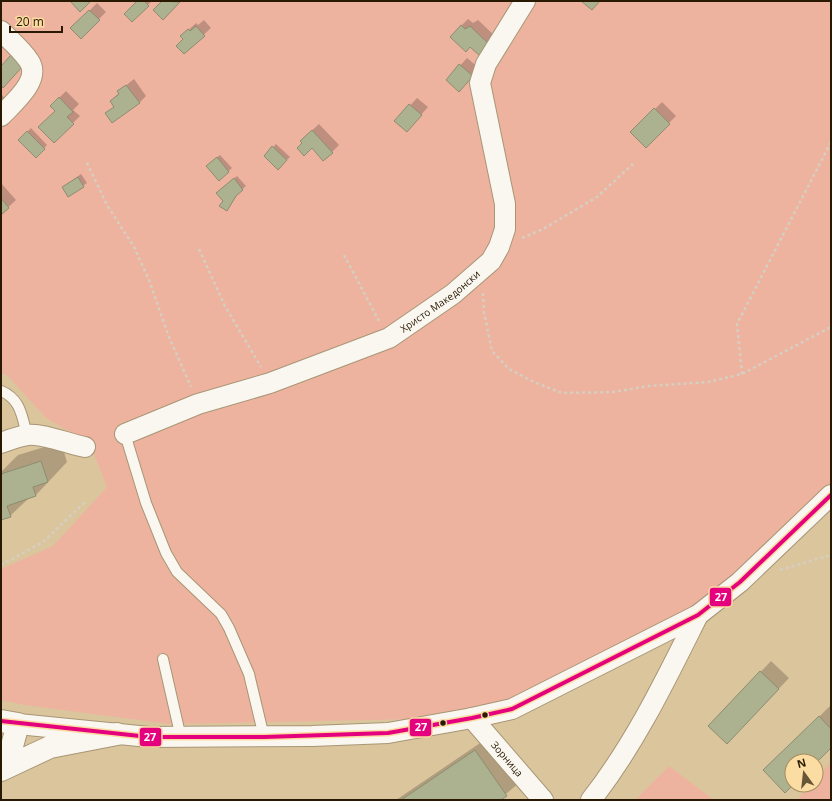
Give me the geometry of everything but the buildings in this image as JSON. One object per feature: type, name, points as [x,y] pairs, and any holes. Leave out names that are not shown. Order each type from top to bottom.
[{"type":"main road","points":[[1,761],[12,746],[8,726]]},
{"type":"main road","points":[[1,770],[50,746],[117,734]]},
{"type":"street","name":"Христо Македонски","points":[[125,434],[198,404],[270,383],[389,338],[453,294],[491,261],[500,247],[505,230],[505,204],[480,84],[486,64],[525,1]]},
{"type":"street","points":[[1,31],[30,62],[32,74],[26,89],[1,116]]},
{"type":"street","points":[[1,442],[27,435],[36,435],[66,444],[85,447]]},
{"type":"street","points":[[8,726],[181,738],[388,733],[472,718],[512,709],[698,615],[740,582],[831,495]]},
{"type":"street","points":[[591,800],[614,770],[638,730],[698,615]]},
{"type":"street","name":"Зорница","points":[[472,718],[543,800]]},
{"type":"lane","points":[[1,391],[17,402],[27,435]]},
{"type":"lane","points":[[125,434],[146,502],[166,553],[177,572],[221,614],[229,628],[248,674],[264,737]]},
{"type":"lane","points":[[163,659],[181,738]]},
{"type":"path","points":[[742,374],[737,324],[831,142]]},
{"type":"path","points":[[87,163],[107,205],[134,247],[149,280],[169,337],[198,404]]},
{"type":"path","points":[[500,247],[543,229],[597,197],[633,164]]},
{"type":"path","points":[[198,249],[222,300],[270,383]]},
{"type":"path","points":[[344,255],[389,338]]},
{"type":"path","points":[[482,269],[484,312],[492,351],[508,369],[534,382],[562,393],[614,392],[648,386],[708,382],[742,374],[814,338],[831,327]]},
{"type":"path","points":[[1,565],[43,542],[85,502]]},
{"type":"path","points":[[776,572],[831,555]]},
{"type":"shaded area","points":[[1,1],[831,1],[831,499],[698,615],[472,718],[169,724],[25,705],[1,700],[1,569],[53,546],[107,487],[90,444],[46,418],[8,376],[1,373]]},
{"type":"shaded area","points":[[831,762],[831,800],[797,800],[804,793],[824,793],[824,770]]},
{"type":"shaded area","points":[[669,766],[714,800],[635,800]]},
{"type":"transit line","name":"27","points":[[1,721],[149,737],[264,737],[388,733],[472,718],[512,709],[698,615],[740,582],[831,495]]}]
